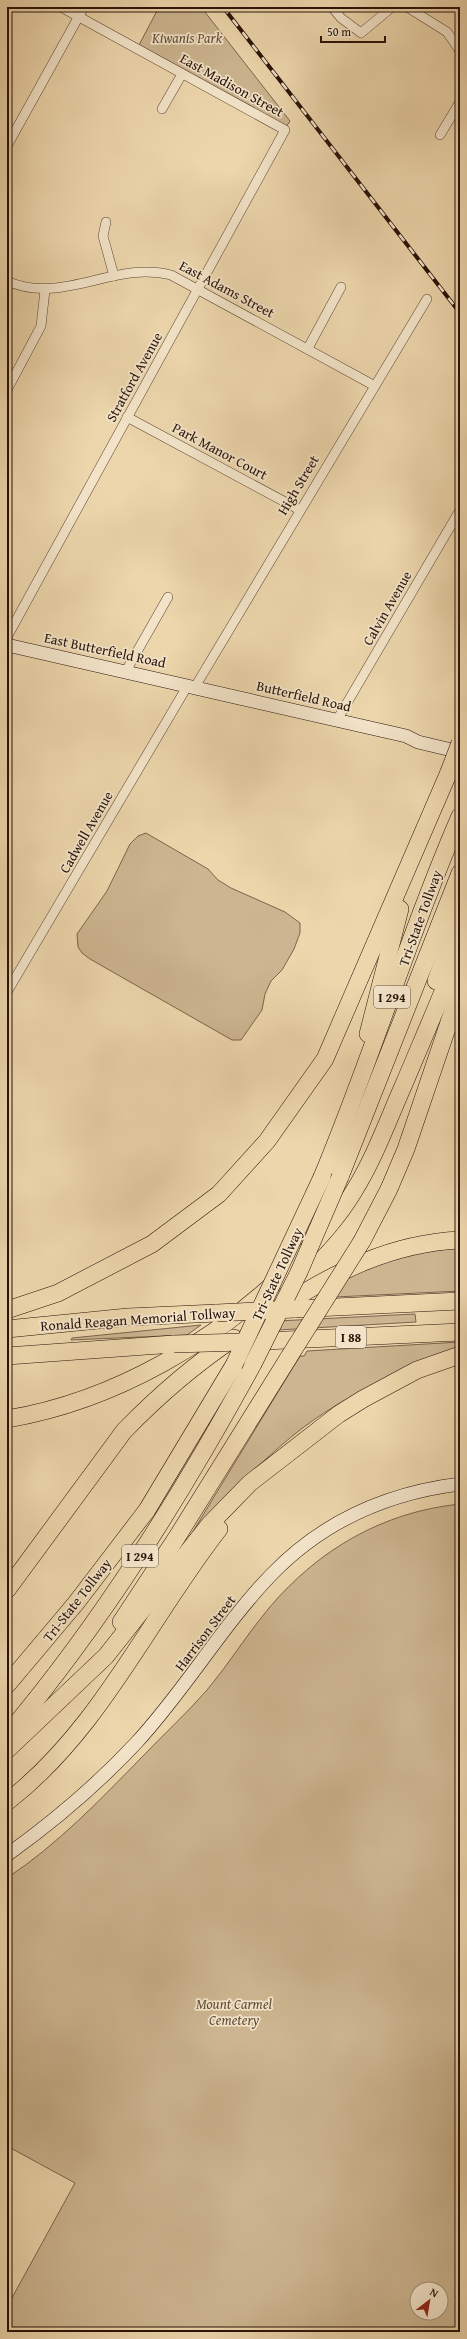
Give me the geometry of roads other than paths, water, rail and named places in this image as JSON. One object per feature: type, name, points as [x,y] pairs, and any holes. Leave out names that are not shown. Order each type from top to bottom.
[{"type":"highway","points":[[7,1310],[58,1293],[152,1244],[220,1194],[262,1147],[325,1059],[460,744]]},
{"type":"highway","name":"Tri-State Tollway","points":[[7,1685],[76,1603],[147,1510],[234,1365],[322,1177],[354,1096],[435,874],[460,816]]},
{"type":"highway","points":[[354,1096],[368,1030],[412,858]]},
{"type":"highway","name":"Tri-State Tollway","points":[[7,1736],[128,1576],[209,1446],[253,1364],[299,1272],[340,1177],[460,872]]},
{"type":"highway","points":[[395,1105],[404,1072],[460,912]]},
{"type":"highway","points":[[7,1419],[53,1408],[87,1397],[163,1363],[220,1326],[279,1280],[316,1242],[343,1209],[370,1162],[460,950]]},
{"type":"highway","points":[[55,1706],[97,1655],[127,1613],[362,1240],[389,1189],[406,1149],[460,990]]},
{"type":"highway","points":[[7,1590],[124,1431],[145,1409],[213,1352],[320,1283],[362,1261],[404,1248],[460,1240]]},
{"type":"highway","name":"Ronald Reagan Memorial Tollway","points":[[7,1329],[97,1320],[460,1301]]},
{"type":"highway","name":"Ronald Reagan Memorial Tollway","points":[[7,1356],[174,1344],[460,1332]]},
{"type":"highway","points":[[7,1750],[55,1706],[111,1650],[208,1525],[250,1483],[339,1414],[363,1399],[417,1370],[460,1355]]},
{"type":"highway","points":[[7,1802],[49,1766],[90,1718],[216,1534],[258,1483],[289,1452]]},
{"type":"main road","name":"East Butterfield Road","points":[[7,645],[192,686]]},
{"type":"main road","name":"Butterfield Road","points":[[192,686],[406,736],[418,742],[460,752]]},
{"type":"main road","name":"Butterfield Road","points":[[406,736],[418,735],[460,744]]},
{"type":"main road","name":"Harrison Street","points":[[7,1855],[35,1835],[137,1743],[184,1686],[252,1597],[296,1552],[344,1519],[373,1505],[402,1495],[460,1484]]},
{"type":"street","name":"East Madison Street","points":[[62,7],[285,130]]},
{"type":"street","points":[[7,146],[84,7]]},
{"type":"street","points":[[332,7],[341,18],[361,34],[392,7]]},
{"type":"street","points":[[407,7],[447,32],[460,51]]},
{"type":"street","points":[[162,109],[182,74]]},
{"type":"street","points":[[440,135],[460,102]]},
{"type":"street","name":"Stratford Avenue","points":[[7,637],[285,130]]},
{"type":"street","points":[[106,222],[103,236],[114,276]]},
{"type":"street","name":"East Adams Street","points":[[7,281],[22,286],[44,290],[142,271],[162,273],[198,288],[375,386]]},
{"type":"street","points":[[308,348],[341,287]]},
{"type":"street","points":[[7,390],[41,326],[44,290]]},
{"type":"street","name":"High Street","points":[[192,686],[427,299]]},
{"type":"street","name":"Park Manor Court","points":[[127,417],[300,510]]},
{"type":"street","name":"Calvin Avenue","points":[[337,720],[460,510]]},
{"type":"street","points":[[126,671],[168,597]]},
{"type":"street","name":"Cadwell Avenue","points":[[7,992],[192,686]]},
{"type":"railway","points":[[223,7],[460,313]]},
{"type":"park label","name":"Kiwanis Park","points":[[187,38]]},
{"type":"park label","name":"Mount Carmel Cemetery","points":[[234,2012]]}]
